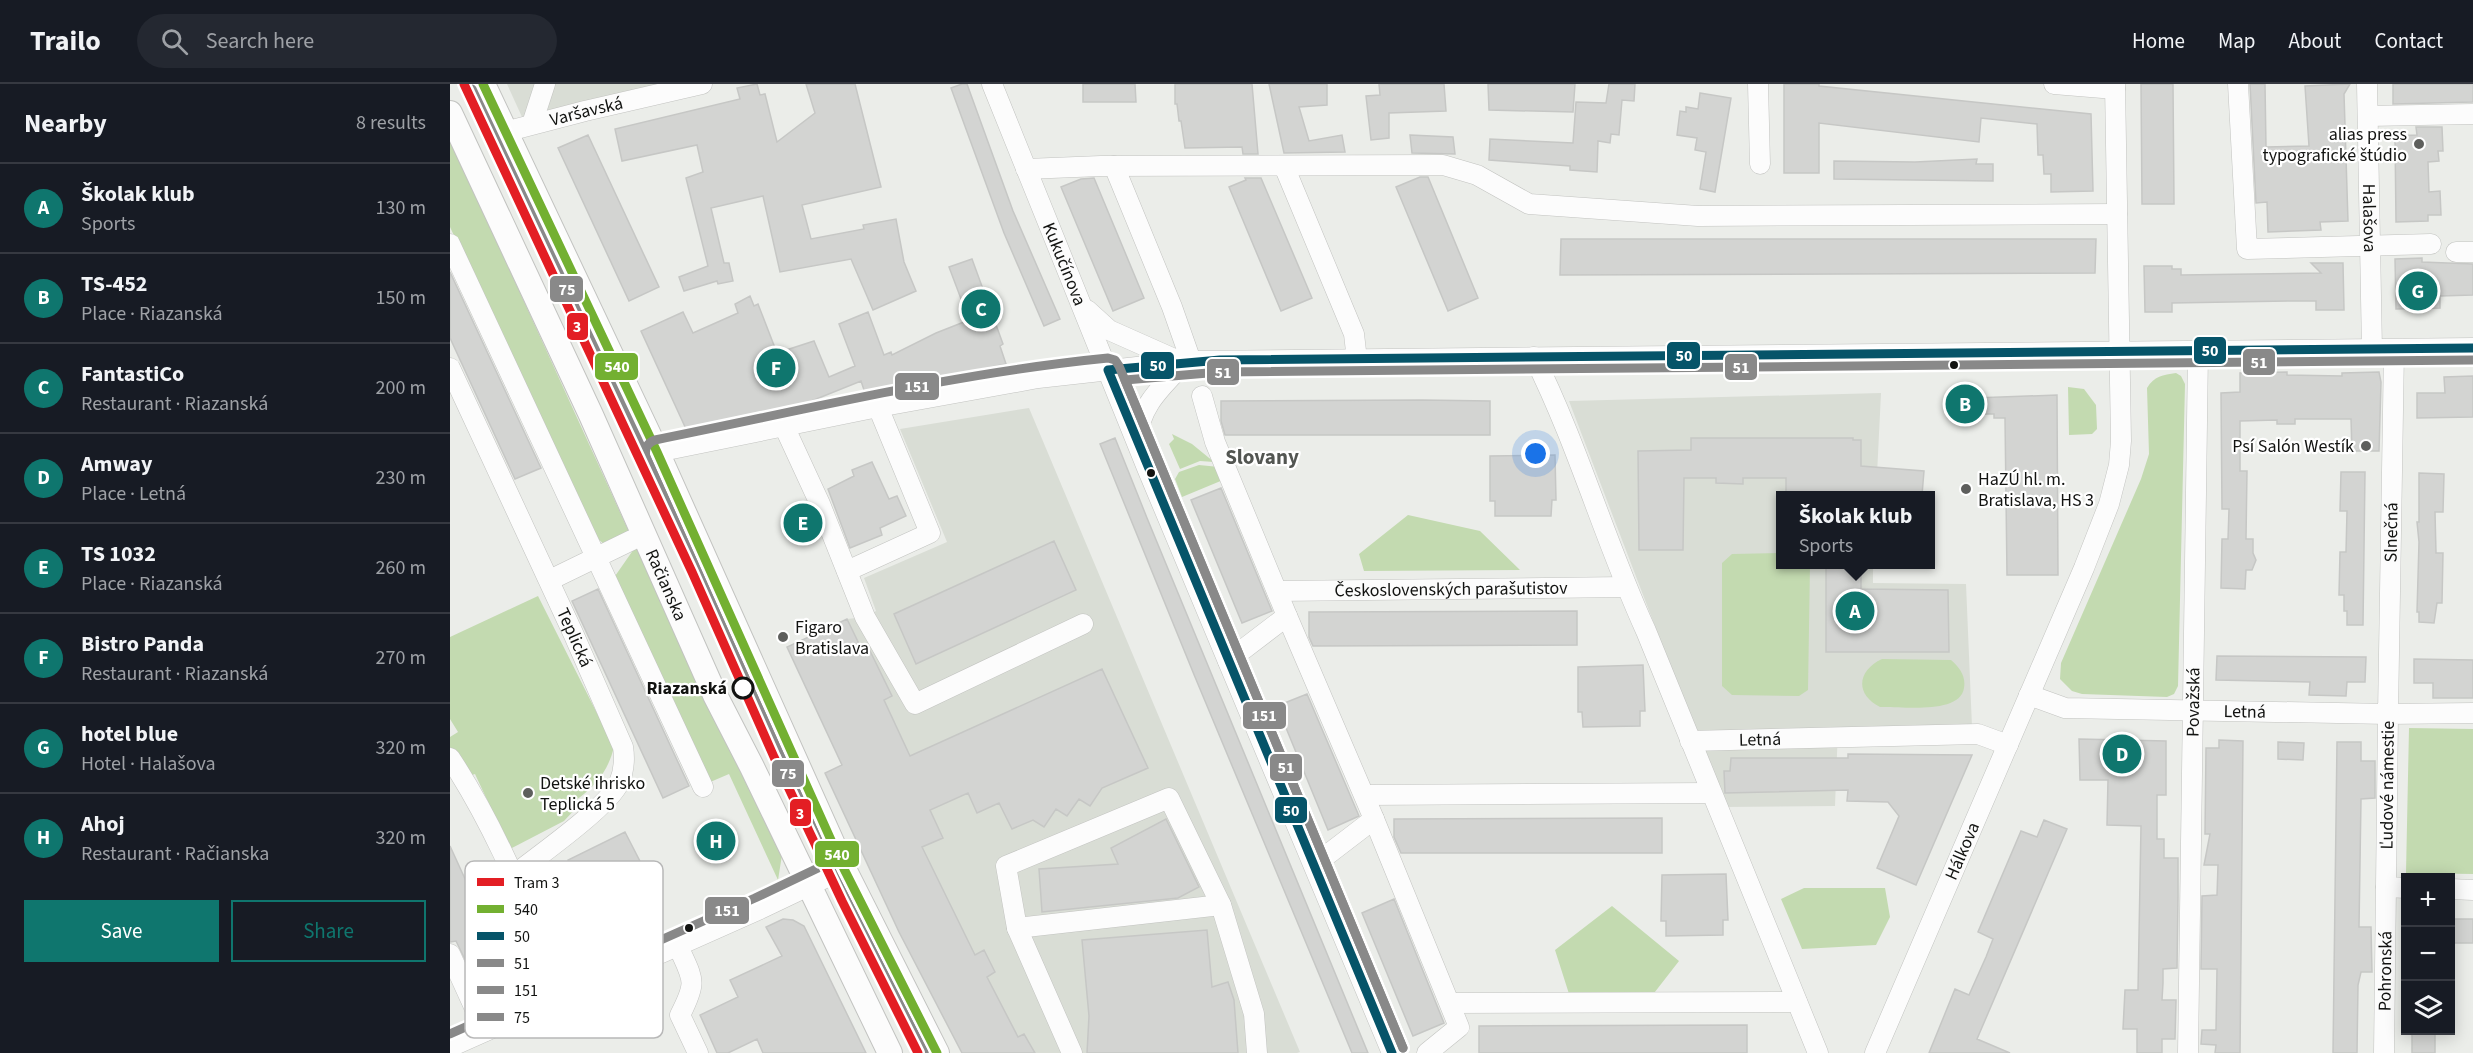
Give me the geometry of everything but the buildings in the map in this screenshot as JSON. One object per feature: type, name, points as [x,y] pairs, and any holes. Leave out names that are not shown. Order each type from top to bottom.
[{"type":"main road","points":[[483,84],[657,452],[844,869],[937,1053]]},
{"type":"main road","name":"Račianska","points":[[450,113],[591,415],[715,695],[890,1053]]},
{"type":"street","points":[[532,124],[545,84]]},
{"type":"street","name":"Varšavská","points":[[505,132],[702,84]]},
{"type":"street","name":"Kukučínova","points":[[992,84],[1137,443],[1392,1053]]},
{"type":"street","points":[[1758,84],[1760,164]]},
{"type":"street","points":[[2054,84],[2115,86]]},
{"type":"street","points":[[2238,84],[2247,249],[2431,244]]},
{"type":"street","name":"Halašova","points":[[2367,84],[2372,350]]},
{"type":"street","name":"Hálkova","points":[[1875,1053],[2097,536],[2114,489],[2120,453],[2122,418],[2115,86]]},
{"type":"street","points":[[2368,116],[2473,114]]},
{"type":"street","points":[[1026,169],[1114,166],[1443,165],[1477,175],[1529,204],[1698,216],[2117,214]]},
{"type":"street","points":[[1114,166],[1172,307],[1186,361]]},
{"type":"street","points":[[1284,166],[1354,334],[1357,360]]},
{"type":"street","points":[[450,244],[703,787]]},
{"type":"street","points":[[1079,301],[1109,330],[1186,361]]},
{"type":"street","points":[[657,452],[878,407],[1038,378],[1186,361],[2473,348]]},
{"type":"street","name":"Slnečná","points":[[2388,714],[2394,350]]},
{"type":"street","name":"Považská","points":[[2188,1053],[2198,352]]},
{"type":"street","points":[[1534,357],[1815,1047]]},
{"type":"street","points":[[1137,443],[1139,421],[1147,406],[1186,361]]},
{"type":"street","name":"Teplická","points":[[450,368],[578,644],[623,747],[625,763],[618,784],[605,801],[531,861]]},
{"type":"street","points":[[1202,396],[1215,442],[1460,1027],[1427,1053]]},
{"type":"street","points":[[847,571],[930,533],[878,407]]},
{"type":"street","points":[[784,426],[865,617],[915,704],[1083,624]]},
{"type":"street","points":[[556,577],[632,540]]},
{"type":"street","name":"Československých parašutistov","points":[[1277,591],[1626,587]]},
{"type":"street","points":[[1228,661],[1287,616]]},
{"type":"street","name":"Letná","points":[[2029,694],[2065,708],[2388,714]]},
{"type":"street","name":"Ľudové námestie","points":[[2396,887],[2388,714],[2473,713]]},
{"type":"street","name":"Letná","points":[[1690,741],[1978,734],[2008,745]]},
{"type":"street","points":[[450,758],[467,784],[507,861]]},
{"type":"street","points":[[1314,865],[1369,806],[1711,793]]},
{"type":"street","points":[[1072,1053],[1017,928],[1006,866],[1169,798],[1221,905],[1254,1014],[1257,1053]]},
{"type":"street","points":[[663,953],[844,869]]},
{"type":"street","name":"Pohronská","points":[[2384,1053],[2396,887]]},
{"type":"street","points":[[2455,889],[2473,890]]},
{"type":"street","points":[[1017,928],[1221,905]]},
{"type":"street","points":[[678,946],[691,972],[692,992],[680,1015],[698,1053]]},
{"type":"street","points":[[450,954],[465,987]]},
{"type":"street","points":[[1451,1004],[1798,1006]]},
{"type":"street","points":[[450,1047],[470,1038]]},
{"type":"shaded area","points":[[507,84],[658,84],[522,117]]},
{"type":"shaded area","points":[[1881,393],[1876,491],[1776,491],[1776,569],[1873,569],[1873,583],[1966,584],[1972,727],[1838,728],[1835,806],[1724,807],[1569,401]]},
{"type":"shaded area","points":[[1029,408],[1300,1052],[962,1053],[899,932],[825,773],[842,765],[787,647],[847,619],[865,617],[876,611],[864,578],[947,542],[900,429]]},
{"type":"green space","points":[[450,139],[630,534],[605,545],[591,533],[450,227]]},
{"type":"green space","points":[[2176,373],[2181,376],[2185,384],[2178,686],[2174,694],[2167,697],[2082,694],[2072,691],[2060,679],[2061,663],[2141,479],[2149,454],[2147,388],[2163,375]]},
{"type":"green space","points":[[2068,387],[2084,389],[2096,405],[2097,429],[2092,434],[2069,435]]},
{"type":"green space","points":[[1172,434],[1192,444],[1214,462],[1200,461],[1180,469],[1169,444],[1174,439]]},
{"type":"green space","points":[[1199,465],[1219,467],[1223,480],[1182,497],[1175,479],[1179,472]]},
{"type":"green space","points":[[1408,515],[1480,531],[1520,570],[1364,571],[1359,554]]},
{"type":"green space","points":[[636,546],[782,855],[778,880],[729,774],[708,783],[613,579]]},
{"type":"green space","points":[[1776,553],[1776,569],[1810,569],[1808,690],[1799,696],[1732,695],[1722,686],[1722,563],[1732,554]]},
{"type":"green space","points":[[538,596],[614,747],[600,777],[576,800],[578,806],[564,821],[510,849],[475,774],[469,776],[450,747],[450,737],[458,732],[450,719],[450,637]]},
{"type":"green space","points":[[1882,659],[1951,660],[1962,672],[1964,688],[1960,697],[1941,706],[1880,707],[1866,696],[1862,682],[1868,669]]},
{"type":"green space","points":[[2409,728],[2473,729],[2473,874],[2406,873]]},
{"type":"green space","points":[[1804,888],[1885,888],[1890,917],[1876,945],[1802,949],[1781,899]]},
{"type":"green space","points":[[1612,906],[1679,961],[1651,997],[1570,997],[1555,950]]},
{"type":"tram line","name":"3","points":[[464,84],[692,572],[774,757],[842,901],[918,1053]]},
{"type":"transit line","name":"540","points":[[483,84],[657,452],[844,869],[937,1053]]},
{"type":"transit line","name":"75","points":[[472,89],[646,457],[833,874],[924,1053]]},
{"type":"transit line","name":"50","points":[[1392,1053],[1108,370],[1220,360],[2473,348]]},
{"type":"transit line","name":"151","points":[[924,1053],[833,874],[646,457],[646,449],[655,440],[880,393],[994,373],[1108,358],[1115,360],[1119,366],[1403,1048]]},
{"type":"transit line","name":"51","points":[[1403,1048],[1125,380],[1220,372],[2473,360]]},
{"type":"transit line","name":"151","points":[[663,939],[839,858]]},
{"type":"transit line","name":"151","points":[[450,1034],[465,1027]]},
{"type":"place","name":"alias press typografické štúdio","points":[[2419,144]]},
{"type":"place","name":"hotel blue","points":[[2418,291]]},
{"type":"place","name":"FantastiCo","points":[[981,309]]},
{"type":"place","name":"Bistro Panda","points":[[776,368]]},
{"type":"place","name":"TS-452","points":[[1965,404]]},
{"type":"place","name":"Psí Salón Westík","points":[[2366,446]]},
{"type":"place","name":"HaZÚ hl. m. Bratislava, HS 3","points":[[1966,489]]},
{"type":"place","name":"TS 1032","points":[[803,523]]},
{"type":"place","name":"Školak klub","points":[[1855,611]]},
{"type":"place","name":"Figaro Bratislava","points":[[783,637]]},
{"type":"place","name":"Riazanská","points":[[743,688]]},
{"type":"place","name":"Amway","points":[[2122,754]]},
{"type":"place","name":"Detské ihrisko Teplická 5","points":[[528,793]]},
{"type":"place","name":"Ahoj","points":[[716,841]]},
{"type":"district","name":"Slovany","points":[[1262,457]]}]
